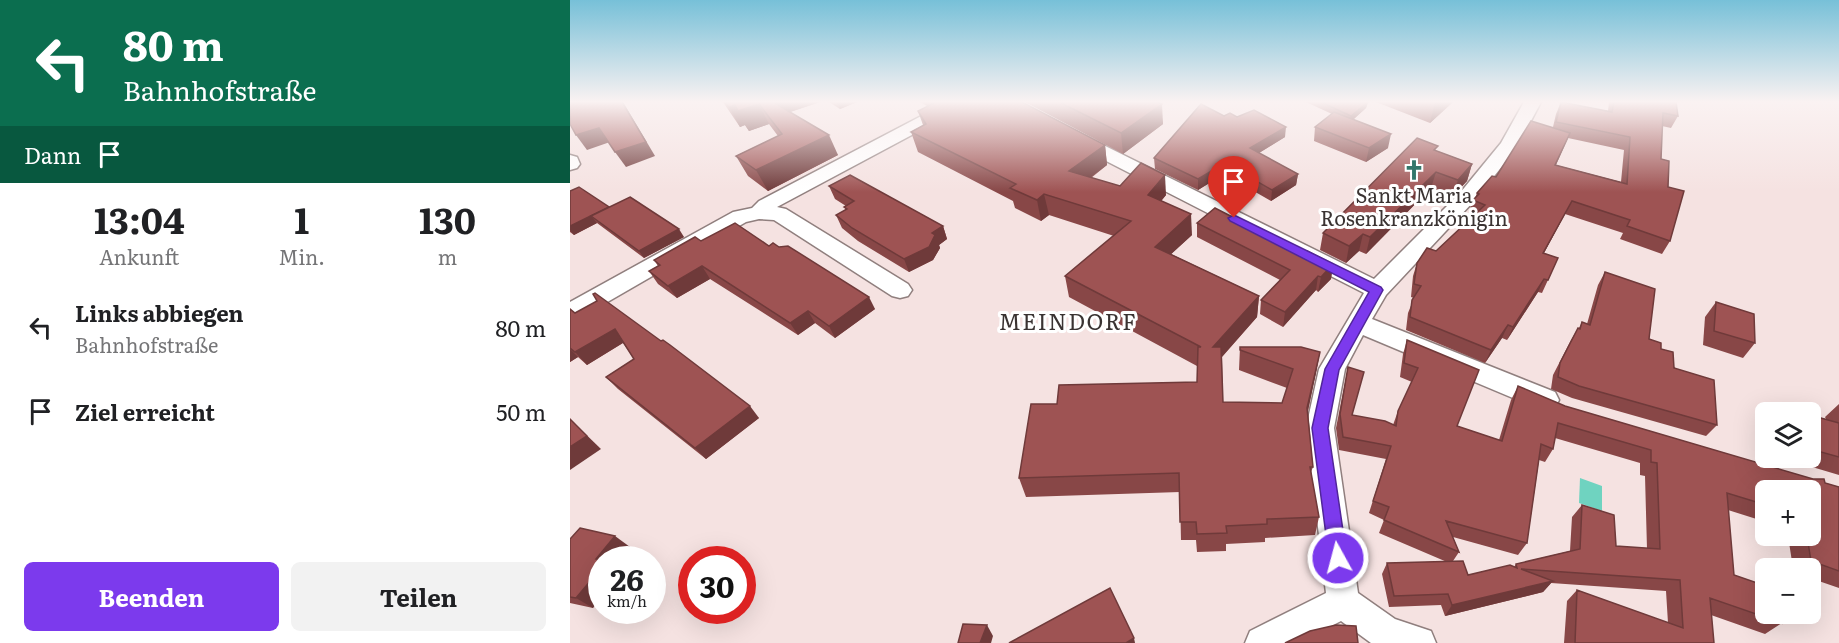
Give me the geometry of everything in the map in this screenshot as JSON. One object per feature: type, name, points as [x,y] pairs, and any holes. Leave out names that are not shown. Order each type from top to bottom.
[{"type":"street","points":[[759,213],[766,205],[903,132]]},
{"type":"street","points":[[1065,132],[1377,290]]},
{"type":"street","points":[[1419,643],[1387,634],[1343,602],[1320,428],[1332,369],[1377,290],[1467,197],[1509,145],[1516,132]]},
{"type":"street","points":[[570,313],[740,217],[759,213],[779,214],[900,290]]},
{"type":"street","points":[[1357,323],[1566,409]]},
{"type":"street","points":[[1262,643],[1343,602]]},
{"type":"shaded area","points":[[1580,478],[1602,486],[1602,511],[1579,503]]},
{"type":"building","points":[[602,132],[640,132],[646,142],[615,152]]},
{"type":"building","points":[[780,132],[824,132],[829,135],[756,170],[736,156],[782,134]]},
{"type":"building","points":[[911,132],[1080,132],[1105,145],[1069,171],[1120,186],[1141,163],[1165,175],[1148,195],[1191,214],[1155,247],[1259,296],[1213,347],[1221,347],[1223,402],[1282,403],[1293,369],[1240,350],[1240,347],[1301,347],[1320,352],[1307,408],[1313,467],[1310,467],[1319,517],[1267,519],[1267,524],[1226,526],[1227,533],[1197,534],[1196,522],[1180,522],[1179,473],[1019,478],[1031,404],[1057,404],[1059,385],[1197,382],[1198,347],[1201,347],[1065,276],[1131,221],[1044,194],[1037,200],[1010,188],[1016,184]]},
{"type":"building","points":[[1177,132],[1277,132],[1250,148],[1298,174],[1272,190],[1225,163],[1198,179],[1154,158]]},
{"type":"building","points":[[1328,132],[1386,132],[1391,134],[1369,148]]},
{"type":"building","points":[[1524,132],[1570,133],[1555,165],[1627,184],[1630,137],[1605,132],[1662,132],[1661,159],[1669,161],[1668,187],[1684,191],[1670,241],[1627,226],[1630,220],[1572,201],[1543,253],[1558,258],[1548,280],[1544,279],[1513,327],[1508,325],[1491,350],[1410,317],[1412,300],[1421,286],[1414,284],[1417,263],[1427,248],[1436,251],[1485,205],[1473,200],[1492,176],[1496,177]]},
{"type":"building","points":[[1417,138],[1438,146],[1434,150],[1472,164],[1458,180],[1436,172],[1370,237],[1363,234],[1349,246],[1323,233]]},
{"type":"building","points":[[850,175],[943,226],[932,233],[935,235],[929,247],[904,259],[852,228],[836,215],[847,209],[844,207],[854,201],[829,186]]},
{"type":"building","points":[[579,187],[609,207],[570,226],[570,191]]},
{"type":"building","points":[[630,197],[679,229],[639,251],[591,216]]},
{"type":"building","points":[[1215,208],[1304,254],[1307,251],[1333,264],[1321,277],[1318,276],[1285,312],[1261,300],[1290,270],[1197,223]]},
{"type":"building","points":[[735,223],[769,246],[773,243],[779,247],[788,246],[869,297],[829,326],[808,311],[790,323],[702,266],[668,286],[649,271],[660,265],[654,260],[695,237],[701,241]]},
{"type":"building","points":[[1605,272],[1655,289],[1649,339],[1661,343],[1661,349],[1673,352],[1674,368],[1714,380],[1717,425],[1579,386],[1558,377],[1560,363],[1578,328],[1580,329],[1582,322],[1590,325]]},
{"type":"building","points":[[595,293],[661,341],[670,345],[750,406],[695,448],[606,377],[634,359],[615,329],[575,352],[570,348],[570,309],[575,313],[597,301],[593,294]]},
{"type":"building","points":[[1716,302],[1754,314],[1755,343],[1714,331]]},
{"type":"building","points":[[1407,340],[1479,370],[1457,426],[1502,441],[1518,386],[1565,406],[1755,462],[1755,468],[1776,468],[1813,479],[1824,479],[1825,483],[1839,487],[1839,571],[1821,565],[1821,558],[1811,558],[1809,546],[1821,546],[1821,480],[1755,480],[1755,502],[1727,493],[1734,575],[1755,582],[1755,614],[1710,598],[1714,643],[1575,643],[1577,590],[1683,628],[1680,580],[1521,569],[1553,581],[1452,605],[1448,594],[1394,596],[1387,563],[1463,561],[1468,575],[1510,565],[1517,568],[1516,564],[1580,549],[1582,505],[1614,515],[1616,546],[1660,549],[1657,463],[1651,462],[1651,450],[1558,423],[1553,449],[1541,444],[1527,543],[1446,521],[1459,552],[1384,520],[1389,507],[1373,501],[1391,446],[1343,437],[1340,414],[1348,367],[1364,372],[1352,415],[1385,421],[1396,426],[1398,411],[1418,368],[1404,363]]},
{"type":"building","points":[[1821,418],[1839,423],[1839,457],[1821,452]]},
{"type":"building","points":[[570,419],[587,436],[570,447]]},
{"type":"building","points":[[580,528],[615,536],[607,546],[588,546],[588,584],[576,598],[570,597],[570,539]]},
{"type":"building","points":[[1110,588],[1134,638],[1126,643],[1009,643]]},
{"type":"building","points":[[963,624],[987,625],[980,643],[958,643]]},
{"type":"building","points":[[1336,625],[1356,626],[1358,643],[1285,643],[1310,631]]},
{"type":"place","name":"Sankt Maria Rosenkranzkönigin","points":[[1414,170]]},
{"type":"district","name":"MEINDORF","points":[[1068,322]]},
{"type":"route","points":[[1234,218],[1377,290],[1332,369],[1320,428],[1338,558]]}]
